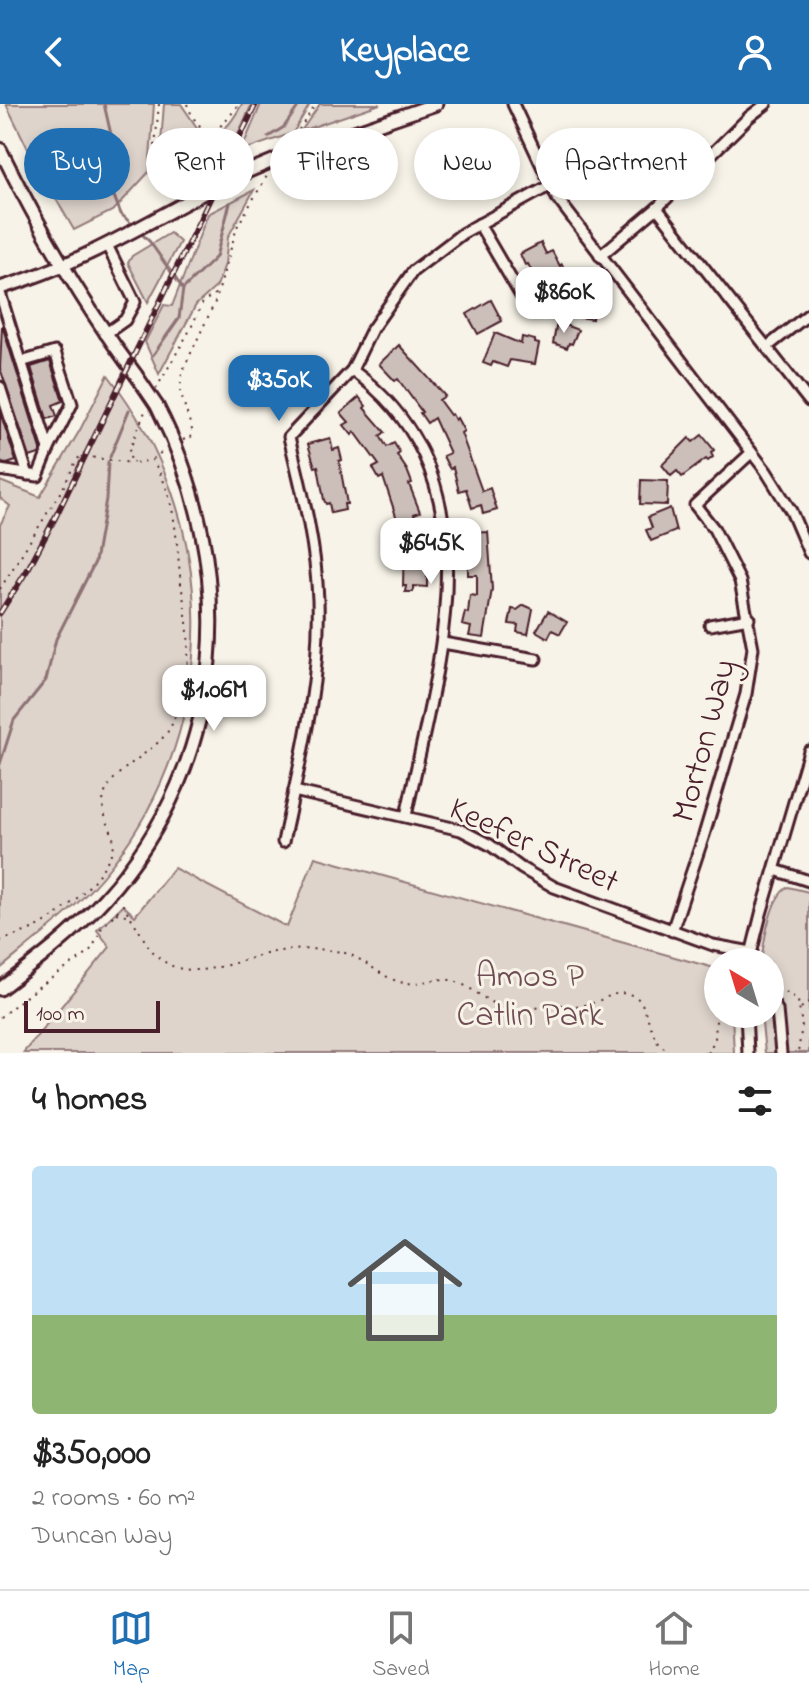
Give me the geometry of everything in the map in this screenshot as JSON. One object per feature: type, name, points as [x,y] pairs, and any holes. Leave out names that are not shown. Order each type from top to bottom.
[{"type":"main road","points":[[360,128],[436,104]]},
{"type":"main road","points":[[0,149],[49,244],[105,334],[136,375],[175,444],[199,513],[208,558],[212,617],[207,675],[191,750],[156,828],[120,881],[77,928],[0,989]]},
{"type":"main road","points":[[0,291],[107,245],[270,159]]},
{"type":"street","points":[[513,104],[536,156]]},
{"type":"street","points":[[600,256],[657,208],[766,104]]},
{"type":"street","points":[[283,842],[316,673],[318,600],[309,519],[289,437],[352,370],[372,329],[413,271],[447,244],[536,193]]},
{"type":"street","points":[[559,200],[781,493],[809,553]]},
{"type":"street","points":[[657,208],[809,401]]},
{"type":"street","points":[[479,224],[528,308]]},
{"type":"street","points":[[105,334],[125,320],[135,302],[107,245]]},
{"type":"street","points":[[0,291],[49,449]]},
{"type":"street","points":[[767,347],[809,314]]},
{"type":"street","points":[[0,470],[38,476],[72,404],[55,352],[21,362]]},
{"type":"street","points":[[352,370],[396,411],[423,455],[445,528],[448,576],[443,643],[406,816]]},
{"type":"street","points":[[0,387],[28,475]]},
{"type":"street","name":"Morton Way","points":[[672,931],[746,694],[753,648],[740,581],[714,529],[695,505],[751,453]]},
{"type":"street","points":[[710,625],[749,618]]},
{"type":"street","points":[[443,643],[536,659]]},
{"type":"street","points":[[753,948],[809,751]]},
{"type":"street","name":"Keefer Street","points":[[294,791],[406,816],[477,837],[546,883],[722,948]]},
{"type":"street","points":[[775,870],[809,881]]},
{"type":"street","points":[[747,1028],[748,1053]]},
{"type":"street","points":[[779,1028],[781,1053]]},
{"type":"path","points":[[159,104],[153,167],[158,176],[175,188],[183,203]]},
{"type":"path","points":[[187,104],[196,122],[205,129],[213,130],[225,124],[238,104]]},
{"type":"path","points":[[301,128],[316,104]]},
{"type":"path","points":[[0,589],[63,488],[77,459],[91,456],[133,462],[152,460],[191,437],[193,433],[180,391],[182,372],[218,292],[237,227],[270,171]]},
{"type":"path","points":[[133,462],[129,451],[203,302],[218,292]]},
{"type":"path","points":[[0,941],[34,928],[56,915],[101,869],[114,845],[104,810],[107,790],[122,771],[162,739],[176,713],[188,658],[187,618],[173,515],[152,460]]},
{"type":"path","points":[[0,1017],[86,955],[101,929],[123,905],[155,954],[164,962],[182,968],[221,966],[281,951],[316,950],[351,955],[404,983],[453,981],[492,1005],[515,1011],[545,1005],[586,1005],[611,993],[624,992],[641,1001],[656,1040],[669,1053]]},
{"type":"path","points":[[116,913],[130,916]]},
{"type":"path","points":[[784,993],[793,996],[801,1008],[798,1053]]},
{"type":"path","points":[[801,1008],[809,1002]]},
{"type":"path","points":[[708,1053],[715,1039],[716,1028]]},
{"type":"green space","points":[[6,104],[154,104],[152,128],[146,128],[146,175],[130,193],[130,128],[24,128],[24,141]]},
{"type":"green space","points":[[164,104],[181,104],[197,128],[162,128]]},
{"type":"green space","points":[[242,104],[252,104],[241,128],[223,128]]},
{"type":"green space","points":[[261,104],[310,104],[296,128],[270,128],[270,141],[254,146],[254,128],[251,128]]},
{"type":"green space","points":[[320,104],[380,104],[310,128],[303,128]]},
{"type":"green space","points":[[57,200],[123,200],[114,210],[74,230]]},
{"type":"green space","points":[[235,200],[248,200],[228,237],[225,264],[217,286],[196,305],[159,374],[145,342],[164,305],[172,306],[208,214]]},
{"type":"green space","points":[[170,233],[180,242],[148,302],[128,263],[132,256]]},
{"type":"green space","points":[[108,375],[145,431],[172,492],[188,555],[194,620],[190,685],[174,748],[148,809],[111,866],[72,908],[0,969],[0,525],[10,506],[0,498],[0,481],[40,497]]},
{"type":"green space","name":"Amos P Catlin Park","points":[[315,857],[704,965],[704,1028],[733,1028],[734,1053],[23,1053],[110,947],[97,930],[123,905],[135,916],[174,868],[287,927]]},
{"type":"green space","points":[[788,887],[809,892],[809,1053],[765,1053],[762,1028],[784,1028],[784,948],[763,948],[772,910]]},
{"type":"building","points":[[541,243],[546,254],[552,251],[560,266],[562,264],[573,292],[588,294],[587,306],[593,306],[592,319],[565,315],[566,286],[557,291],[551,288],[540,271],[533,274],[528,264],[525,265],[520,254]]},
{"type":"building","points":[[491,300],[502,321],[478,334],[467,314]]},
{"type":"building","points":[[557,322],[578,330],[567,348],[553,343]]},
{"type":"building","points":[[2,325],[41,449],[39,454],[30,457],[0,368]]},
{"type":"building","points":[[495,333],[521,344],[522,337],[535,340],[539,344],[535,364],[510,360],[507,367],[493,362],[491,366],[483,363]]},
{"type":"building","points":[[399,345],[445,396],[439,400],[455,420],[457,418],[464,431],[461,433],[482,491],[490,488],[497,510],[483,514],[481,505],[472,508],[466,489],[459,491],[453,467],[450,469],[443,456],[450,453],[434,418],[427,423],[398,379],[395,381],[379,364]]},
{"type":"building","points":[[50,361],[63,401],[53,405],[57,416],[47,419],[31,367]]},
{"type":"building","points":[[359,397],[366,406],[364,408],[385,432],[380,436],[387,447],[394,443],[400,453],[397,455],[407,470],[420,512],[414,514],[417,523],[400,528],[383,477],[379,479],[373,468],[379,465],[355,432],[352,435],[344,425],[349,422],[341,413]]},
{"type":"building","points":[[0,412],[16,461],[7,464],[1,463],[0,458]]},
{"type":"building","points":[[702,435],[714,450],[711,453],[713,457],[682,477],[677,471],[671,476],[662,465],[689,438],[693,442]]},
{"type":"building","points":[[330,438],[333,450],[339,448],[347,504],[344,504],[345,510],[331,513],[329,503],[326,504],[324,500],[318,466],[315,467],[308,444]]},
{"type":"building","points":[[641,480],[668,481],[667,505],[640,504]]},
{"type":"building","points":[[670,508],[676,531],[651,541],[646,530],[652,528],[648,517]]},
{"type":"building","points":[[488,532],[492,589],[484,638],[469,636],[471,627],[462,625],[465,612],[468,613],[470,595],[477,596],[477,575],[468,575],[468,542],[474,542],[474,533]]},
{"type":"building","points":[[418,543],[418,551],[427,550],[427,587],[413,586],[413,592],[405,592],[404,544]]},
{"type":"building","points":[[524,605],[533,609],[528,634],[517,632],[518,625],[509,624],[512,609],[517,610]]},
{"type":"building","points":[[548,611],[567,622],[560,634],[552,630],[548,638],[536,631]]},
{"type":"waterway","points":[[104,104],[112,139],[96,177],[108,181],[121,214],[135,227]]},
{"type":"waterway","points":[[268,137],[284,127],[300,104]]},
{"type":"waterway","points":[[153,355],[179,318],[183,289],[216,257],[230,203]]},
{"type":"waterway","points":[[140,232],[183,289]]},
{"type":"waterway","points":[[110,457],[129,410]]},
{"type":"waterway","points":[[0,764],[14,720],[46,680],[56,639],[95,562],[106,499],[108,462]]},
{"type":"railway","points":[[0,613],[56,516],[256,104]]}]
